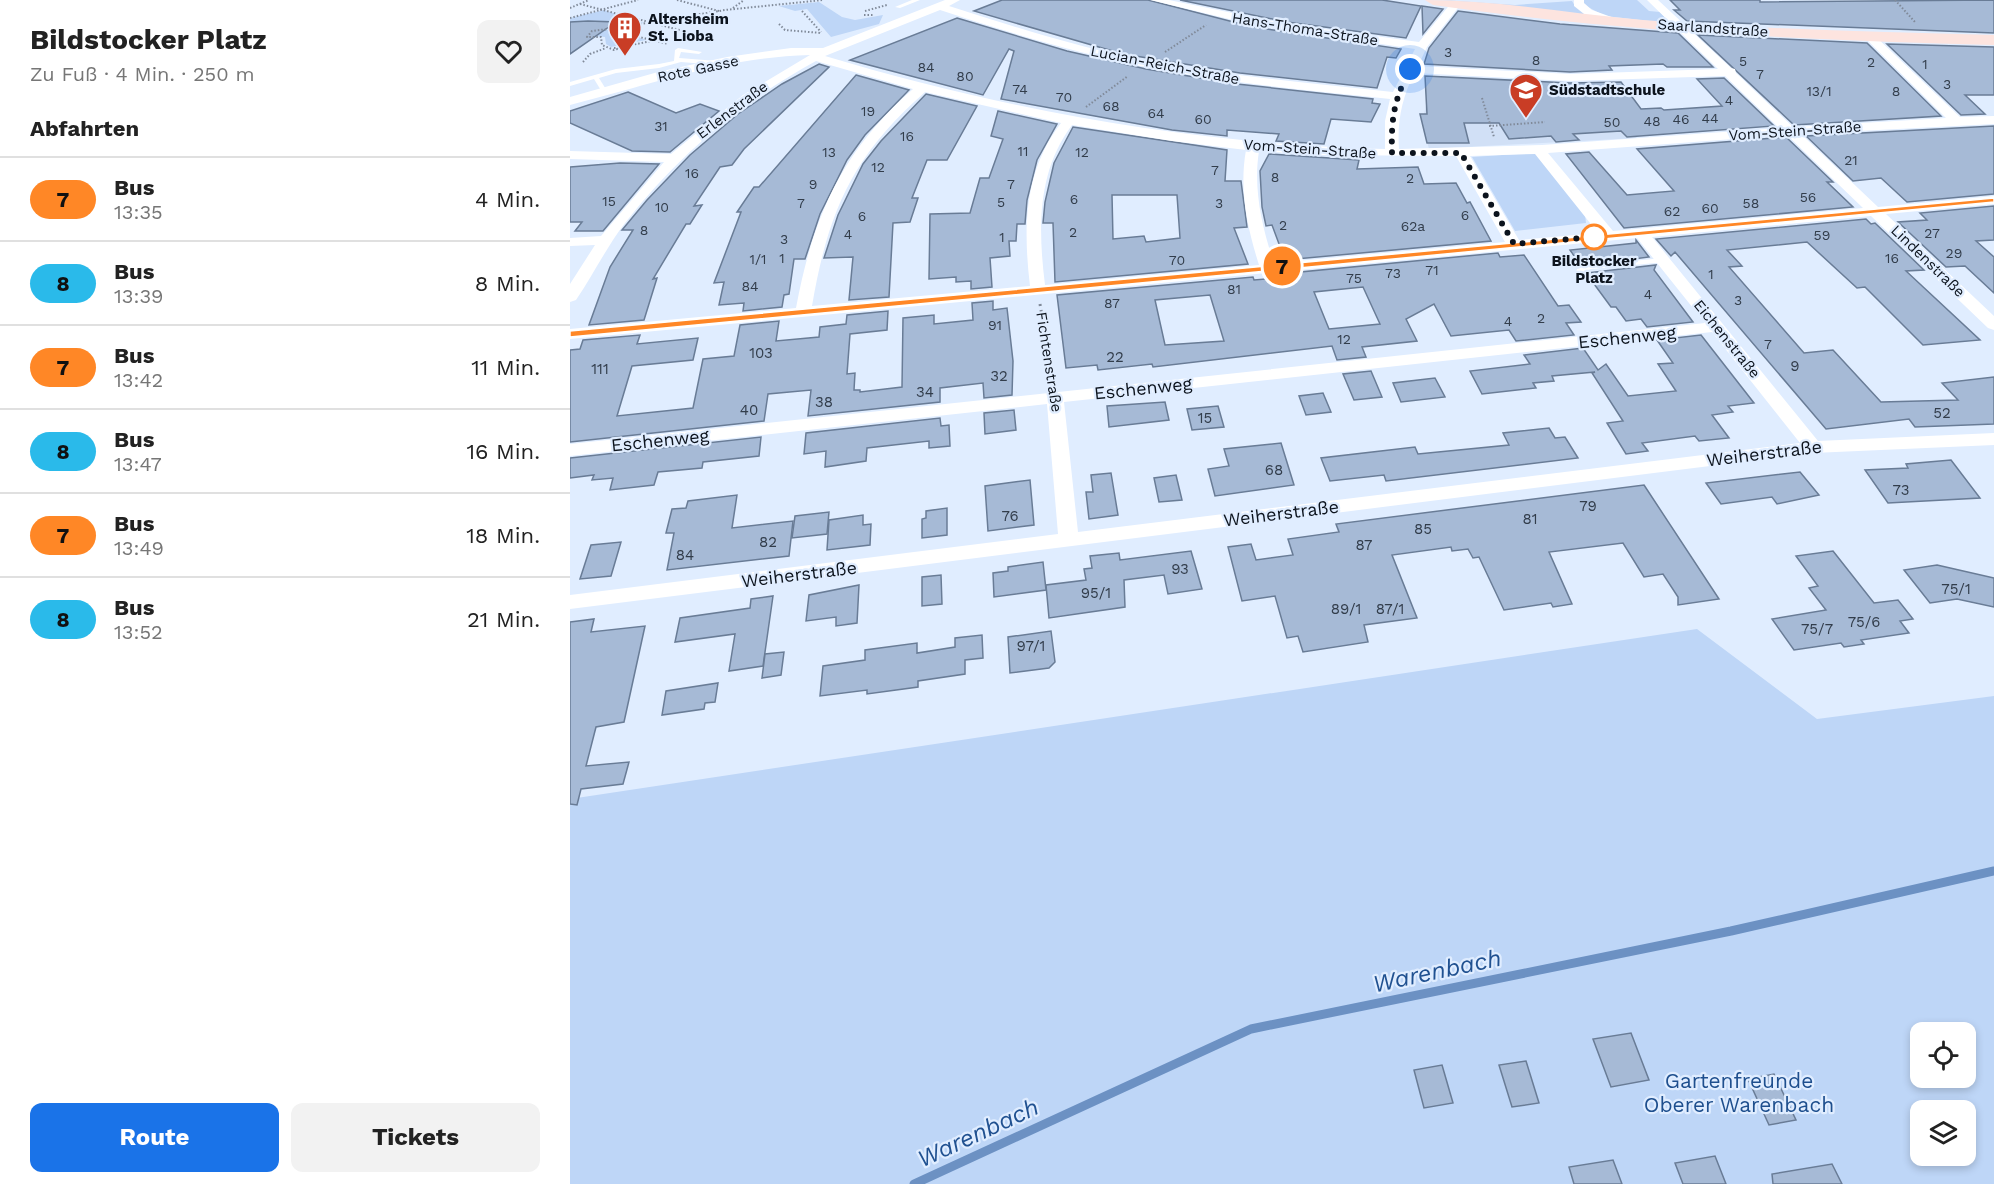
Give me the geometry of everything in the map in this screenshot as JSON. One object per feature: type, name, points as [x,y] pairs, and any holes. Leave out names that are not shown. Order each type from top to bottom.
[{"type":"street","name":"Erlenstraße","points":[[570,297],[606,240],[673,158],[706,128],[755,92],[814,57],[827,45],[955,0]]},
{"type":"street","name":"Hans-Thoma-Straße","points":[[1155,0],[1221,16],[1307,32],[1422,46]]},
{"type":"street","name":"Saarlandstraße","points":[[1433,0],[1503,4],[1550,2]]},
{"type":"street","points":[[1579,0],[1578,4],[1588,12],[1622,23]]},
{"type":"street","name":"Lindenstraße","points":[[1652,0],[1731,72],[1994,326]]},
{"type":"street","points":[[1392,153],[1391,121],[1397,96],[1422,46],[1460,2]]},
{"type":"street","name":"Saarlandstraße","points":[[1460,2],[1622,23],[1994,40]]},
{"type":"street","name":"Lucian-Reich-Straße","points":[[939,6],[1028,35],[1145,64],[1268,83],[1397,96]]},
{"type":"street","points":[[1869,36],[1956,121]]},
{"type":"street","name":"Rote Gasse","points":[[570,101],[723,63],[827,45]]},
{"type":"street","name":"Vom-Stein-Straße","points":[[814,57],[921,89],[1070,121],[1253,146],[1339,153],[1461,153],[1994,120]]},
{"type":"street","points":[[1410,69],[1511,78],[1568,79],[1731,72]]},
{"type":"street","points":[[803,312],[808,276],[825,216],[844,174],[872,134],[892,111],[921,89]]},
{"type":"street","name":"Fichtenstraße","points":[[1038,289],[1032,242],[1041,175],[1051,147],[1070,121]]},
{"type":"street","points":[[1253,146],[1249,167],[1251,200],[1256,232],[1268,267]]},
{"type":"street","points":[[1538,149],[1608,235]]},
{"type":"street","points":[[1461,153],[1514,244]]},
{"type":"street","points":[[570,155],[673,158]]},
{"type":"street","points":[[570,334],[1994,200]]},
{"type":"street","name":"Eichenstraße","points":[[1640,232],[1813,447]]},
{"type":"street","points":[[570,242],[606,240]]},
{"type":"street","name":"Eschenweg","points":[[570,450],[1717,327]]},
{"type":"street","name":"Fichtenstraße","points":[[1055,398],[1069,540]]},
{"type":"street","name":"Weiherstraße","points":[[570,602],[1813,447],[1994,439]]},
{"type":"lane","points":[[898,7],[917,0]]},
{"type":"lane","points":[[680,61],[676,60],[678,50],[699,52]]},
{"type":"lane","points":[[570,84],[612,72],[658,68],[680,61],[723,63]]},
{"type":"lane","points":[[596,77],[604,91]]},
{"type":"lane","points":[[1579,276],[1580,271],[1590,267],[1663,260]]},
{"type":"path","points":[[570,8],[590,0]]},
{"type":"path","points":[[570,18],[638,0]]},
{"type":"path","points":[[677,0],[719,11]]},
{"type":"path","points":[[732,9],[744,0]]},
{"type":"path","points":[[607,48],[602,45],[601,38],[586,37],[592,31],[719,11],[823,0]]},
{"type":"path","points":[[1895,0],[1918,26]]},
{"type":"path","points":[[580,4],[689,33],[690,42],[678,50],[616,28]]},
{"type":"path","points":[[870,15],[865,13],[887,5]]},
{"type":"path","points":[[802,11],[821,33],[827,45]]},
{"type":"path","points":[[778,24],[790,31],[821,33]]},
{"type":"path","points":[[582,62],[590,54],[607,48],[653,40]]},
{"type":"path","points":[[1482,98],[1490,117],[1489,126],[1500,151]]},
{"type":"path","points":[[1489,126],[1545,122]]},
{"type":"path","name":"Fichtenstraße","points":[[1038,289],[1055,398]]},
{"type":"shaded area","name":"Südstadtschule","points":[[1425,83],[1502,85],[1627,124],[1637,138],[1429,149],[1420,114],[1424,114],[1428,97]]},
{"type":"green space","points":[[1442,0],[1515,5],[1572,1],[1575,6],[1596,18]]},
{"type":"green space","points":[[1583,0],[1637,0],[1649,11],[1660,12],[1666,18],[1658,22],[1605,16],[1584,5]]},
{"type":"green space","points":[[819,2],[842,17],[855,20],[883,15],[879,24],[831,37],[807,9],[795,11],[779,6]]},
{"type":"green space","points":[[604,10],[644,23],[614,27],[570,22],[570,18]]},
{"type":"green space","points":[[615,29],[646,40],[611,47],[606,44],[605,37],[592,36],[595,31]]},
{"type":"green space","name":"Bildstocker Platz","points":[[1535,153],[1585,214],[1586,223],[1515,231],[1472,157]]},
{"type":"green space","name":"Gartenfreunde Oberer Warenbach","points":[[1697,629],[1817,719],[1994,696],[1994,1184],[570,1184],[570,799]]},
{"type":"building","points":[[1002,0],[1148,0],[1253,27],[1401,49],[1396,58],[1387,57],[1377,88],[1240,73],[1123,54],[974,11]]},
{"type":"building","points":[[1180,0],[1382,0],[1421,6],[1406,38],[1287,22]]},
{"type":"building","points":[[1670,0],[1760,0],[1760,2],[1994,0],[1994,33],[1687,21],[1674,10],[1680,10]]},
{"type":"building","points":[[1422,6],[1443,9],[1423,34]]},
{"type":"building","points":[[1458,11],[1560,24],[1678,33],[1713,67],[1667,67],[1663,64],[1609,66],[1612,70],[1570,72],[1424,64],[1429,48]]},
{"type":"building","points":[[957,18],[1067,51],[1146,69],[1237,84],[1373,99],[1372,103],[1380,104],[1371,122],[1331,119],[1324,144],[1276,141],[1279,134],[1227,130],[1227,136],[1172,130],[1001,99],[1014,51],[1009,49],[983,95],[850,60]]},
{"type":"building","points":[[570,22],[616,22],[570,54]]},
{"type":"building","points":[[1698,35],[1867,43],[1941,116],[1794,125]]},
{"type":"building","points":[[1887,44],[1994,47],[1994,95],[1965,95],[1985,114],[1961,115]]},
{"type":"building","points":[[819,64],[829,67],[744,149],[732,165],[720,167],[694,206],[702,205],[690,224],[686,224],[653,279],[657,278],[644,320],[589,325],[610,267],[633,230],[622,230],[647,200],[690,155],[738,114],[782,84]]},
{"type":"building","points":[[856,75],[909,90],[865,135],[847,160],[820,214],[805,259],[794,259],[789,294],[784,295],[782,307],[743,311],[744,303],[719,305],[724,282],[714,283],[741,212],[737,212],[754,187],[759,187]]},
{"type":"building","name":"Südstadtschule","points":[[1425,76],[1570,83],[1621,82],[1641,109],[1661,108],[1664,110],[1722,106],[1697,79],[1724,78],[1774,126],[1627,137],[1621,131],[1573,134],[1579,140],[1556,142],[1551,136],[1509,139],[1499,123],[1464,123],[1469,143],[1427,143],[1420,114],[1427,114]]},
{"type":"building","points":[[628,92],[676,113],[700,104],[719,111],[670,152],[632,151],[570,123],[570,111]]},
{"type":"building","points":[[926,94],[977,106],[947,160],[927,160],[912,198],[918,198],[910,222],[893,223],[889,297],[849,300],[853,257],[824,258],[838,215],[863,164],[881,141]]},
{"type":"building","points":[[998,111],[1057,124],[1037,160],[1027,200],[1025,224],[1017,224],[1016,241],[1009,241],[1010,256],[990,258],[992,287],[971,289],[971,281],[956,282],[956,277],[929,279],[930,214],[970,213],[980,178],[989,178],[1003,139],[991,136]]},
{"type":"building","points":[[1994,126],[1994,194],[1907,202],[1881,178],[1853,181],[1806,136]]},
{"type":"building","points":[[1073,127],[1227,150],[1225,181],[1241,181],[1247,227],[1234,228],[1248,264],[1055,282],[1053,223],[1043,223],[1045,202],[1054,163]],"holes":[[[1112,195],[1177,195],[1180,238],[1146,242],[1144,236],[1113,239]]]},
{"type":"building","points":[[1786,137],[1833,182],[1827,182],[1853,207],[1624,228],[1566,154],[1589,152],[1627,195],[1674,191],[1637,149]]},
{"type":"building","points":[[1269,154],[1359,160],[1357,169],[1418,167],[1424,184],[1456,183],[1467,203],[1470,202],[1491,241],[1285,260],[1272,225],[1266,226],[1262,207],[1260,171]]},
{"type":"building","points":[[620,163],[659,164],[603,231],[575,231],[582,222],[570,222],[570,167]]},
{"type":"building","points":[[1994,206],[1994,240],[1976,241],[1994,257],[1994,293],[1965,266],[1946,267],[1898,222],[1927,220],[1920,213]]},
{"type":"building","points":[[1866,219],[1871,224],[1875,223],[1924,270],[1906,271],[1980,340],[1923,345],[1865,287],[1857,288],[1807,242],[1727,250],[1742,266],[1729,267],[1804,353],[1833,350],[1881,402],[1958,400],[1942,383],[1994,377],[1994,424],[1915,427],[1909,419],[1826,429],[1675,252],[1671,256],[1656,239]]},
{"type":"building","points":[[1636,240],[1649,257],[1581,266],[1570,250],[1636,243]]},
{"type":"building","points":[[1498,253],[1500,257],[1524,255],[1558,306],[1569,305],[1581,322],[1566,323],[1574,335],[1516,341],[1509,330],[1451,336],[1434,304],[1406,319],[1417,341],[1362,347],[1366,357],[1337,360],[1332,346],[1153,367],[1152,364],[1098,370],[1097,365],[1066,368],[1057,295],[1253,277],[1254,280],[1291,277],[1290,273]],"holes":[[[1363,287],[1380,324],[1329,329],[1314,292]],[[1210,295],[1224,341],[1165,345],[1155,300]]]},
{"type":"building","points":[[1656,265],[1654,270],[1693,322],[1647,327],[1641,319],[1626,321],[1616,307],[1611,307],[1586,273]]},
{"type":"building","points":[[993,301],[993,310],[1007,308],[1013,361],[1012,395],[984,398],[983,383],[940,388],[940,402],[808,416],[811,390],[768,394],[764,421],[570,442],[570,350],[580,349],[583,340],[640,335],[637,344],[698,338],[693,360],[632,366],[617,416],[693,408],[703,359],[734,356],[740,325],[779,321],[776,341],[819,337],[820,327],[846,324],[847,315],[888,311],[887,330],[850,334],[847,374],[855,373],[854,390],[860,390],[860,392],[902,387],[903,318],[934,315],[934,324],[973,320],[972,303]]},
{"type":"building","points":[[1701,335],[1754,403],[1728,406],[1733,412],[1712,415],[1729,438],[1699,441],[1695,436],[1642,443],[1648,451],[1626,454],[1607,423],[1623,421],[1592,373],[1595,372],[1552,376],[1554,381],[1533,383],[1536,388],[1482,394],[1470,371],[1530,364],[1524,355],[1583,348],[1598,370],[1606,364],[1628,396],[1676,391],[1658,364],[1673,363],[1657,340]]},
{"type":"building","points":[[1371,371],[1382,397],[1354,400],[1343,374]]},
{"type":"building","points":[[1435,378],[1445,397],[1401,402],[1393,383]]},
{"type":"building","points":[[1323,393],[1331,412],[1306,415],[1299,396]]},
{"type":"building","points":[[1165,402],[1169,420],[1109,427],[1107,406]]},
{"type":"building","points":[[1218,406],[1224,427],[1192,430],[1187,409]]},
{"type":"building","points":[[1014,410],[1016,430],[985,434],[984,413]]},
{"type":"building","points":[[940,418],[941,426],[949,425],[950,446],[929,448],[929,441],[867,448],[866,461],[825,467],[826,451],[804,454],[806,433]]},
{"type":"building","points":[[1549,428],[1555,438],[1565,437],[1578,458],[1386,481],[1384,475],[1330,481],[1321,458],[1415,447],[1418,454],[1509,445],[1503,433]]},
{"type":"building","points":[[761,437],[759,456],[703,462],[702,468],[658,472],[654,485],[610,490],[613,478],[592,480],[594,475],[570,478],[570,458]]},
{"type":"building","points":[[1281,443],[1294,485],[1215,496],[1208,469],[1229,466],[1224,449]]},
{"type":"building","points":[[1951,460],[1980,498],[1888,503],[1865,470],[1908,468],[1906,464]]},
{"type":"building","points":[[1800,472],[1819,495],[1777,504],[1772,497],[1721,504],[1706,483]]},
{"type":"building","points":[[1111,473],[1118,515],[1089,519],[1086,492],[1093,492],[1091,475]]},
{"type":"building","points":[[1176,475],[1182,500],[1159,502],[1154,478]]},
{"type":"building","points":[[1030,480],[1034,525],[988,531],[985,486]]},
{"type":"building","points":[[1644,485],[1719,599],[1678,605],[1678,597],[1663,574],[1644,577],[1623,543],[1549,552],[1572,604],[1553,607],[1551,603],[1504,610],[1479,557],[1473,558],[1468,549],[1452,551],[1451,547],[1392,555],[1417,618],[1364,625],[1368,642],[1303,652],[1298,636],[1287,638],[1275,596],[1242,601],[1228,547],[1251,544],[1256,560],[1293,555],[1288,539],[1339,532],[1336,524]]},
{"type":"building","points":[[737,495],[732,528],[793,521],[789,556],[667,570],[674,533],[666,533],[672,509],[686,508],[688,501]]},
{"type":"building","points":[[947,508],[947,535],[922,538],[922,519],[926,518],[926,511]]},
{"type":"building","points":[[829,512],[827,534],[792,538],[795,516]]},
{"type":"building","points":[[863,515],[863,525],[871,524],[870,545],[827,550],[829,520]]},
{"type":"building","points":[[621,542],[611,576],[580,579],[591,545]]},
{"type":"building","points":[[1191,551],[1202,589],[1168,594],[1164,575],[1124,580],[1125,607],[1049,618],[1046,585],[1086,580],[1084,569],[1092,568],[1090,556],[1119,553],[1120,560]]},
{"type":"building","points":[[1833,551],[1874,603],[1898,600],[1913,619],[1900,621],[1909,633],[1861,640],[1864,644],[1844,647],[1841,643],[1794,650],[1772,619],[1826,610],[1809,588],[1818,586],[1796,556]]},
{"type":"building","points":[[1043,562],[1046,590],[994,597],[993,573],[1008,571],[1008,567]]},
{"type":"building","points":[[1937,565],[1994,578],[1994,607],[1957,599],[1930,603],[1904,570]]},
{"type":"building","points":[[941,575],[942,604],[922,606],[922,577]]},
{"type":"building","points":[[859,585],[857,623],[836,626],[836,617],[806,621],[809,595]]},
{"type":"building","points":[[773,596],[763,666],[729,671],[735,634],[675,642],[680,618],[750,608],[751,599]]},
{"type":"building","points":[[594,619],[591,632],[645,626],[624,722],[596,727],[586,766],[629,762],[623,784],[581,789],[577,805],[570,804],[570,622]]},
{"type":"building","points":[[1051,631],[1055,662],[1049,668],[1010,673],[1008,637]]},
{"type":"building","points":[[982,635],[983,658],[965,660],[965,674],[918,681],[918,687],[867,694],[867,690],[820,696],[823,666],[865,660],[865,650],[917,643],[917,653],[955,647],[955,638]]},
{"type":"building","points":[[784,652],[781,675],[762,678],[765,654]]},
{"type":"building","points":[[718,683],[715,702],[705,703],[704,709],[662,715],[666,691]]},
{"type":"building","points":[[1631,1033],[1649,1080],[1611,1087],[1593,1039]]},
{"type":"building","points":[[1526,1061],[1539,1103],[1512,1107],[1499,1065]]},
{"type":"building","points":[[1442,1065],[1453,1103],[1424,1108],[1414,1070]]},
{"type":"building","points":[[1774,1074],[1796,1120],[1769,1125],[1748,1079]]},
{"type":"building","points":[[1715,1156],[1726,1184],[1683,1184],[1675,1163]]},
{"type":"building","points":[[1613,1160],[1622,1184],[1574,1184],[1569,1167]]},
{"type":"building","points":[[1832,1164],[1842,1184],[1773,1184],[1772,1174]]},
{"type":"waterway","name":"Warenbach","points":[[914,1184],[1251,1029],[1731,931],[1994,871]]},
{"type":"bus line","name":"7","points":[[570,334],[1994,200]]},
{"type":"place","name":"Altersheim St. Lioba","points":[[625,57]]},
{"type":"place","name":"Südstadtschule","points":[[1526,119]]},
{"type":"place","name":"Bildstocker Platz","points":[[1594,237]]},
{"type":"route","points":[[1410,69],[1397,96],[1391,121],[1392,153],[1461,153],[1514,244],[1594,237]]}]
